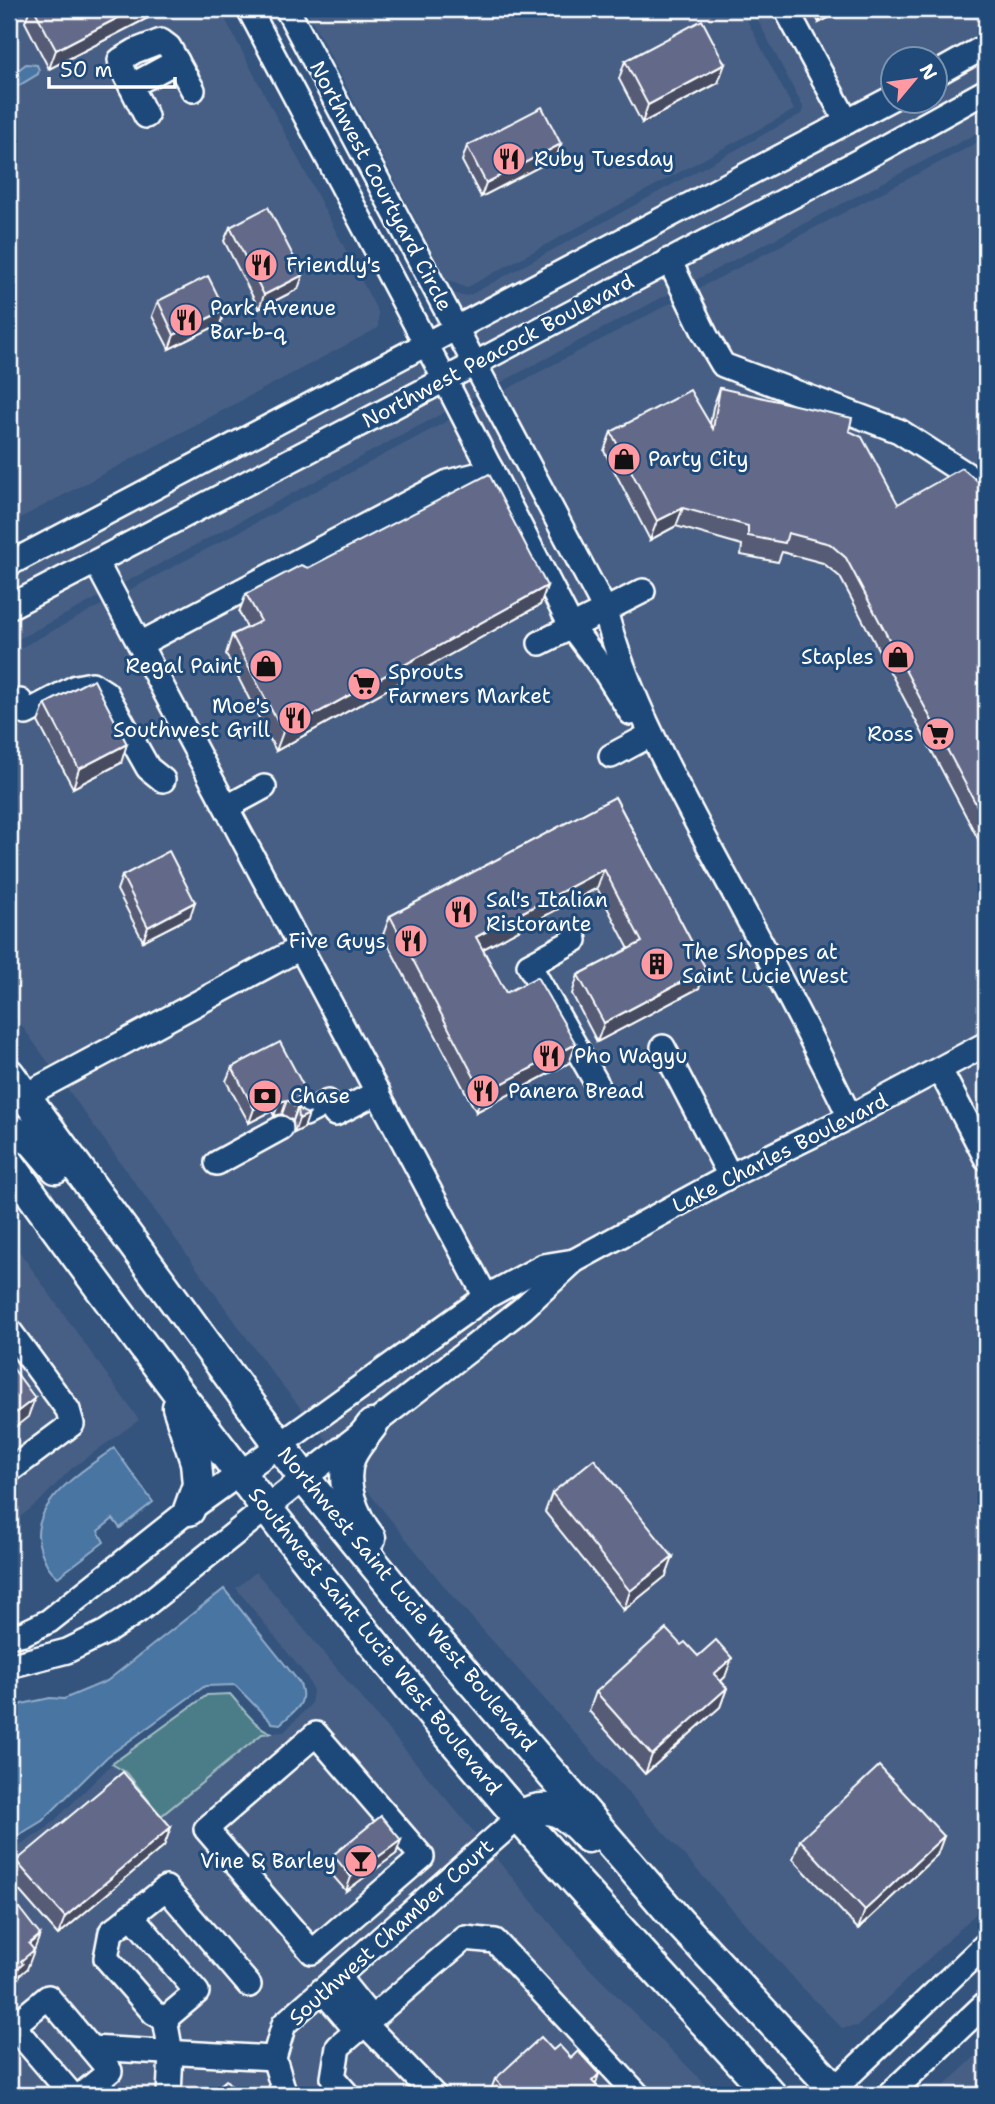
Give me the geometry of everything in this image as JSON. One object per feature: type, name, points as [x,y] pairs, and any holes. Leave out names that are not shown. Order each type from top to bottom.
[{"type":"main road","name":"Northwest Saint Lucie West Boulevard","points":[[14,1088],[304,1478],[453,1659],[679,1922],[834,2093]]},
{"type":"main road","points":[[9,1129],[33,1141],[48,1156],[196,1356],[222,1367]]},
{"type":"main road","name":"Southwest Saint Lucie West Boulevard","points":[[9,1163],[265,1509],[519,1817],[771,2095]]},
{"type":"main road","points":[[173,1386],[180,1417],[197,1462],[198,1485],[189,1510]]},
{"type":"main road","points":[[372,1425],[355,1448],[347,1469],[349,1493],[354,1509],[365,1532],[431,1614],[453,1659]]},
{"type":"main road","points":[[519,1817],[529,1811],[542,1809],[554,1811],[573,1820],[708,1973],[758,2007]]},
{"type":"street","name":"Northwest Courtyard Circle","points":[[249,9],[427,345],[571,626],[606,673],[626,707],[650,735]]},
{"type":"street","name":"Northwest Courtyard Circle","points":[[287,9],[605,610],[650,735]]},
{"type":"street","points":[[786,9],[847,122]]},
{"type":"street","points":[[950,66],[986,46]]},
{"type":"street","points":[[146,116],[131,86],[177,61],[193,90]]},
{"type":"street","name":"Northwest Peacock Boulevard","points":[[9,607],[445,380],[986,91]]},
{"type":"street","name":"Northwest Peacock Boulevard","points":[[9,564],[880,104]]},
{"type":"street","points":[[319,140],[349,124]]},
{"type":"street","points":[[669,260],[723,365],[900,431],[986,487]]},
{"type":"street","points":[[140,644],[449,482],[491,469]]},
{"type":"street","points":[[96,562],[486,1297]]},
{"type":"street","points":[[540,643],[643,591]]},
{"type":"street","points":[[20,701],[26,713],[76,687],[92,684],[106,693],[148,768],[163,780]]},
{"type":"street","points":[[611,756],[650,735],[850,1117]]},
{"type":"street","points":[[227,807],[264,788]]},
{"type":"street","points":[[575,940],[529,965],[596,1082]]},
{"type":"street","points":[[14,1088],[302,947]]},
{"type":"street","name":"Lake Charles Boulevard","points":[[574,1261],[730,1176],[850,1117],[986,1044]]},
{"type":"street","points":[[663,1047],[730,1176]]},
{"type":"street","points":[[940,1070],[986,1158]]},
{"type":"street","points":[[306,1114],[328,1101],[335,1114],[377,1092]]},
{"type":"street","points":[[217,1164],[281,1128]]},
{"type":"street","points":[[9,1636],[24,1633],[49,1622],[189,1510],[486,1297],[543,1266],[574,1261]]},
{"type":"street","points":[[9,1666],[67,1651],[106,1632],[138,1611],[522,1309],[574,1261]]},
{"type":"street","points":[[9,1330],[68,1410],[72,1423],[9,1471]]},
{"type":"street","points":[[317,1734],[422,1857],[377,1895],[312,1952],[206,1829],[317,1734]]},
{"type":"street","name":"Southwest Chamber Court","points":[[274,2058],[285,2024],[519,1817]]},
{"type":"street","points":[[165,2018],[153,2013],[106,1958],[111,1932],[166,1888],[249,1985]]},
{"type":"street","points":[[377,1895],[400,1922]]},
{"type":"street","points":[[359,1912],[381,1938]]},
{"type":"street","points":[[131,1915],[197,1992],[165,2018]]},
{"type":"street","points":[[348,2095],[333,2078],[338,2047],[465,1938],[495,1941],[638,2095]]},
{"type":"street","points":[[834,2093],[986,1944]]},
{"type":"street","points":[[330,1983],[364,2024],[434,2095]]},
{"type":"street","points":[[72,2095],[13,2026],[48,1997],[110,2071],[81,2095]]},
{"type":"street","points":[[889,2095],[986,2003]]},
{"type":"street","points":[[165,2018],[171,2053],[169,2095]]},
{"type":"street","points":[[91,2048],[274,2058],[285,2095]]},
{"type":"shaded area","points":[[9,9],[220,9],[378,312],[378,328],[9,524]]},
{"type":"shaded area","points":[[306,9],[741,9],[794,110],[466,288],[446,279]]},
{"type":"shaded area","points":[[752,9],[986,9],[986,36],[950,56],[950,46],[880,46],[880,94],[460,317],[446,289],[461,296],[470,295],[803,113],[803,107]]},
{"type":"shaded area","points":[[986,56],[986,81],[950,100],[950,76]]},
{"type":"shaded area","points":[[26,64],[37,65],[38,74],[18,86],[14,84],[12,75]]},
{"type":"shaded area","points":[[986,101],[986,128],[970,137],[120,585],[109,565]]},
{"type":"shaded area","points":[[880,114],[921,116],[479,352],[469,332]]},
{"type":"shaded area","points":[[986,138],[986,1904],[858,2026],[842,2028],[799,1984],[448,1591],[270,1370],[9,1008],[9,654]]},
{"type":"shaded area","points":[[422,357],[432,376],[9,597],[9,574]]},
{"type":"shaded area","points":[[92,574],[103,595],[9,644],[9,617]]},
{"type":"shaded area","points":[[9,1237],[139,1420],[71,1469],[41,1500],[9,1526]]},
{"type":"shaded area","points":[[114,1448],[153,1502],[120,1528],[113,1519],[98,1531],[104,1542],[58,1577],[48,1566],[41,1551],[38,1534],[41,1519],[48,1504],[60,1491]]},
{"type":"shaded area","points":[[256,1572],[582,1961],[716,2095],[9,2095],[9,1852],[47,1828],[112,1764],[127,1773],[161,1816],[263,1733],[284,1732],[311,1704],[313,1691],[307,1677],[236,1588]]},
{"type":"shaded area","points":[[224,1589],[299,1682],[302,1696],[299,1706],[280,1724],[272,1723],[235,1685],[205,1686],[107,1757],[42,1821],[9,1841],[9,1713],[22,1704],[50,1698],[64,1699],[107,1681]]},
{"type":"shaded area","points":[[986,2046],[986,2095],[935,2095]]},
{"type":"green space","points":[[230,1694],[255,1722],[273,1733],[262,1734],[161,1816],[127,1773],[112,1764],[207,1695]]},
{"type":"building","points":[[34,9],[135,9],[56,50]]},
{"type":"building","points":[[702,20],[725,64],[648,105],[625,61]]},
{"type":"building","name":"Ruby Tuesday","points":[[542,107],[561,144],[486,183],[467,146]]},
{"type":"building","name":"Friendly's","points":[[268,207],[303,275],[264,295],[230,227]]},
{"type":"building","points":[[208,276],[225,310],[174,335],[158,301]]},
{"type":"building","points":[[720,388],[852,418],[849,431],[862,437],[898,504],[962,468],[986,488],[986,823],[846,558],[830,544],[788,533],[785,543],[748,536],[748,526],[683,508],[657,521],[611,432],[690,390],[713,429]]},
{"type":"building","points":[[489,474],[547,586],[283,732],[232,635],[261,621],[246,594],[301,565],[308,568]]},
{"type":"building","points":[[94,680],[127,744],[79,769],[45,704]]},
{"type":"building","name":"The Shoppes at Saint Lucie West","points":[[615,797],[706,969],[604,1023],[578,975],[642,942],[604,869],[476,937],[506,993],[537,977],[576,1044],[483,1094],[390,916]]},
{"type":"building","points":[[169,851],[195,902],[148,927],[122,876]]},
{"type":"building","points":[[280,1042],[304,1087],[298,1093],[298,1106],[287,1100],[279,1102],[277,1097],[254,1109],[232,1067]]},
{"type":"building","points":[[298,1107],[303,1112],[309,1114],[299,1119]]},
{"type":"building","points":[[9,1363],[35,1398],[9,1418]]},
{"type":"building","points":[[594,1459],[673,1557],[630,1591],[552,1493]]},
{"type":"building","points":[[666,1629],[681,1645],[685,1642],[698,1656],[716,1640],[732,1658],[714,1674],[727,1688],[652,1755],[596,1692]]},
{"type":"building","points":[[879,1766],[944,1836],[865,1910],[800,1840]]},
{"type":"building","points":[[123,1772],[171,1827],[65,1917],[16,1861]]},
{"type":"building","points":[[381,1816],[401,1840],[351,1877],[333,1855]]},
{"type":"building","points":[[9,1895],[40,1935],[29,1944],[34,1950],[9,1976]]},
{"type":"building","points":[[541,2037],[553,2050],[559,2045],[571,2058],[578,2051],[599,2074],[592,2081],[604,2093],[510,2095],[495,2079]]},
{"type":"building","points":[[226,2080],[240,2095],[208,2095]]},
{"type":"place","name":"Ruby Tuesday","points":[[509,159]]},
{"type":"place","name":"Friendly's","points":[[261,265]]},
{"type":"place","name":"Park Avenue Bar-b-q","points":[[186,320]]},
{"type":"place","name":"Party City","points":[[624,459]]},
{"type":"place","name":"Staples","points":[[898,657]]},
{"type":"place","name":"Regal Paint","points":[[266,666]]},
{"type":"place","name":"Sprouts Farmers Market","points":[[364,684]]},
{"type":"place","name":"Moe's Southwest Grill","points":[[295,718]]},
{"type":"place","name":"Ross","points":[[938,734]]},
{"type":"place","name":"Sal's Italian Ristorante","points":[[461,912]]},
{"type":"place","name":"Five Guys","points":[[411,941]]},
{"type":"place","name":"The Shoppes at Saint Lucie West","points":[[657,964]]},
{"type":"place","name":"Pho Wagyu","points":[[549,1056]]},
{"type":"place","name":"Panera Bread","points":[[483,1091]]},
{"type":"place","name":"Chase","points":[[265,1096]]},
{"type":"place","name":"Vine & Barley","points":[[361,1861]]}]
